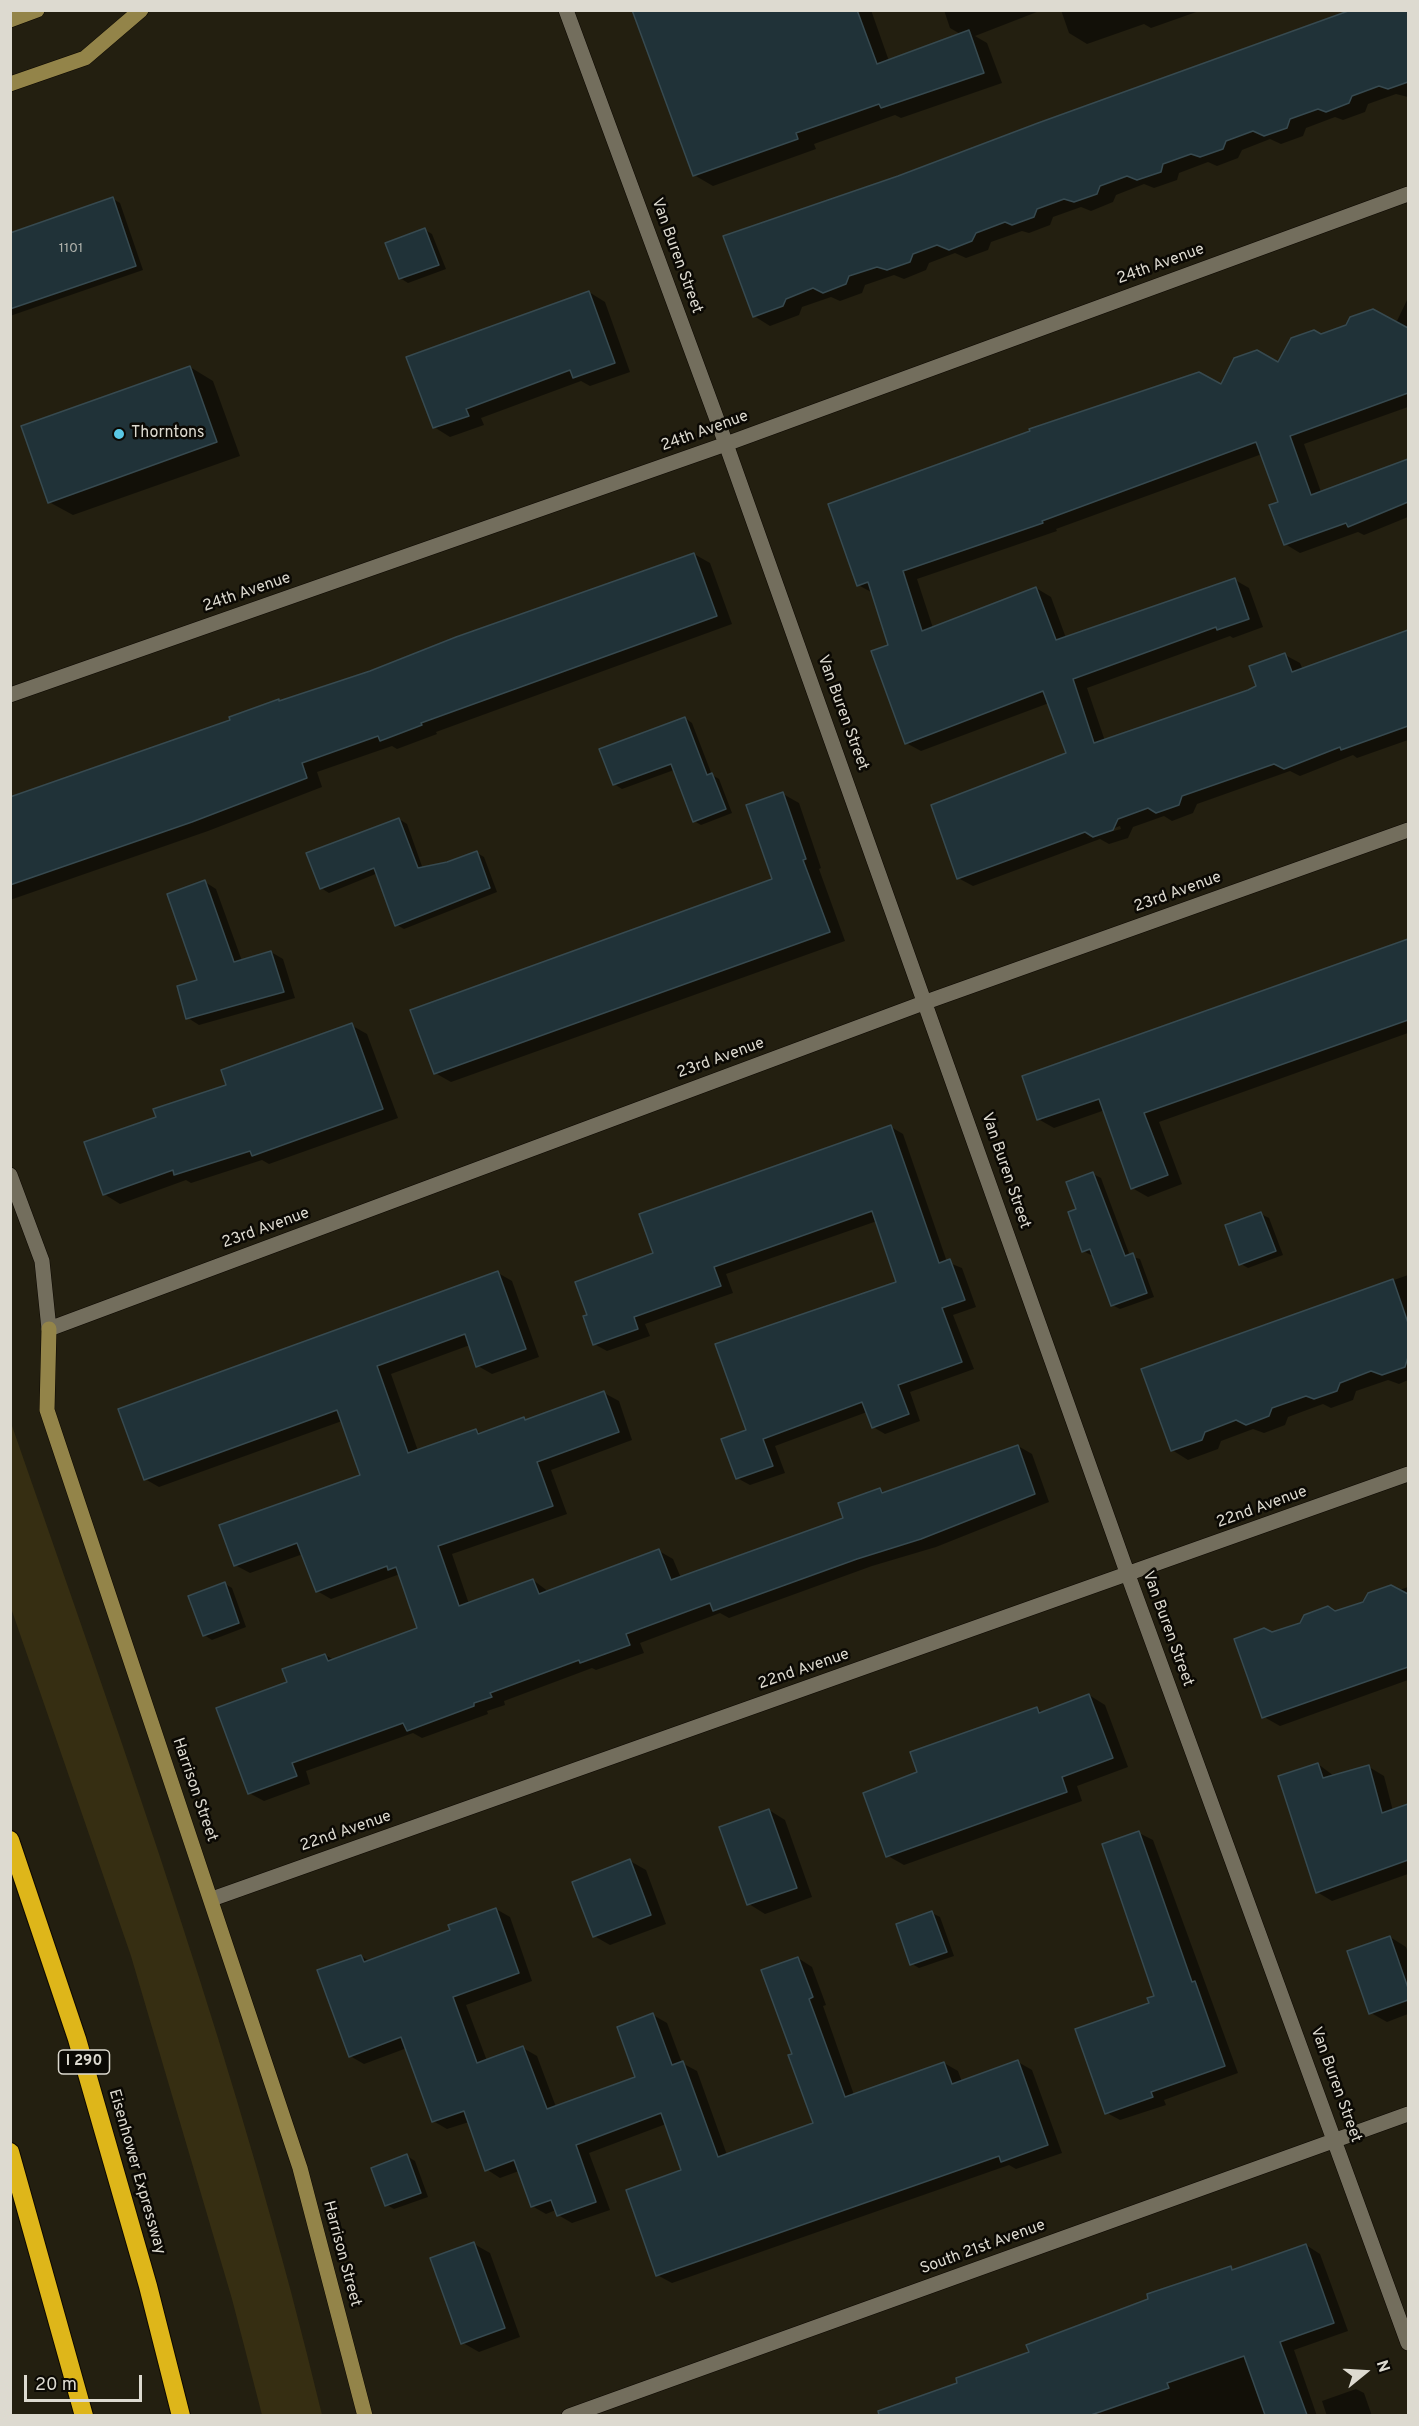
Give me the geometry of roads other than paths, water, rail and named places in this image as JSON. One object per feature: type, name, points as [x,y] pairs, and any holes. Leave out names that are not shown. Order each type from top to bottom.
[{"type":"highway","name":"Eisenhower Expressway","points":[[10,1840],[77,2038],[148,2286],[181,2415]]},
{"type":"highway","points":[[10,2152],[84,2415]]},
{"type":"street","points":[[10,20],[38,10]]},
{"type":"street","points":[[10,84],[85,58],[141,10]]},
{"type":"street","name":"Van Buren Street","points":[[566,10],[726,444],[1128,1575],[1336,2140],[1408,2343]]},
{"type":"street","name":"24th Avenue","points":[[10,695],[726,444],[1408,194]]},
{"type":"street","name":"23rd Avenue","points":[[49,1329],[926,1002],[1408,830]]},
{"type":"street","name":"Harrison Street","points":[[10,1175],[42,1261],[49,1329],[47,1410],[300,2168],[365,2415]]},
{"type":"street","name":"22nd Avenue","points":[[212,1899],[1408,1474]]},
{"type":"street","name":"South 21st Avenue","points":[[569,2415],[1408,2114]]},
{"type":"place","name":"Thorntons","points":[[119,434]]}]
